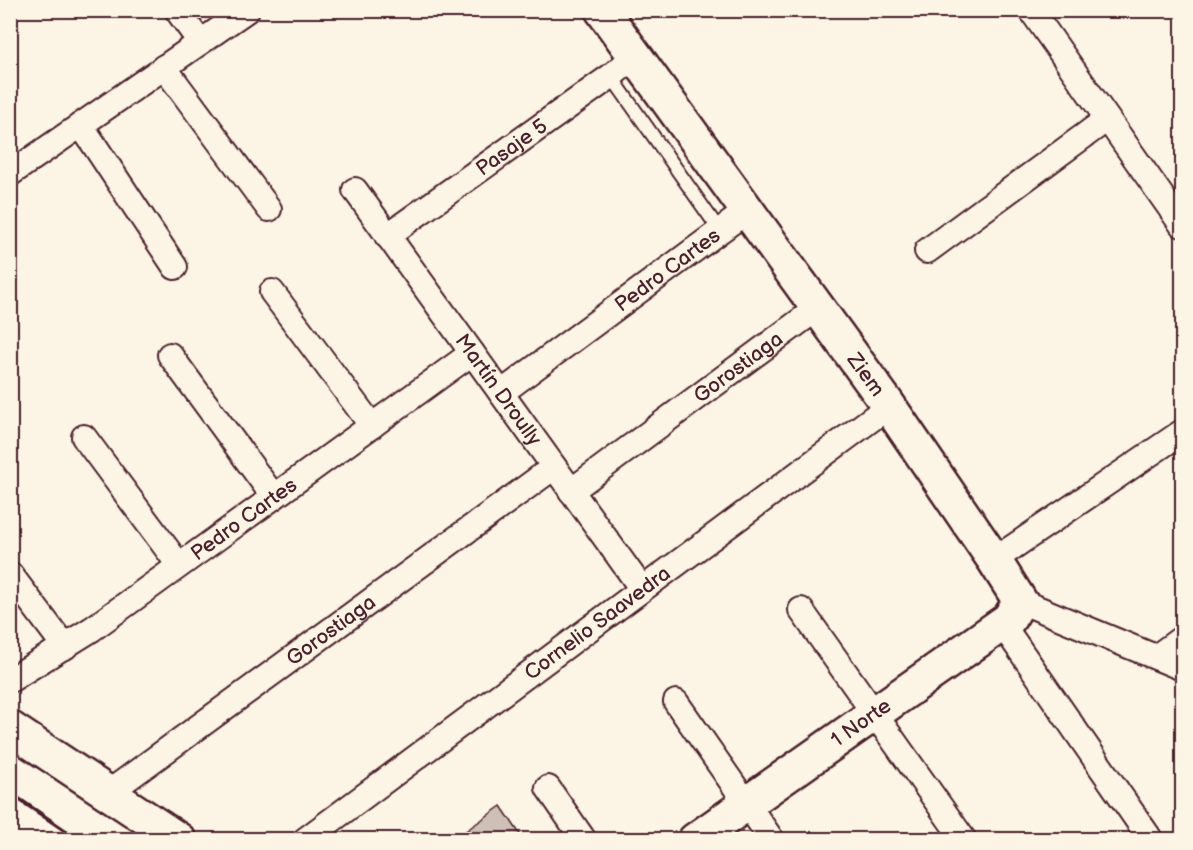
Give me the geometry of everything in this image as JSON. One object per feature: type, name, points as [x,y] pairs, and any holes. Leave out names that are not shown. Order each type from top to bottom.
[{"type":"street","points":[[177,10],[200,42]]},
{"type":"street","points":[[10,174],[247,10]]},
{"type":"street","name":"Ziem","points":[[602,10],[623,66],[748,210],[890,406],[994,560],[1011,613]]},
{"type":"street","points":[[1031,10],[1182,225]]},
{"type":"street","name":"Pasaje 5","points":[[387,236],[623,66]]},
{"type":"street","points":[[164,67],[269,209]]},
{"type":"street","points":[[927,251],[1107,119]]},
{"type":"street","points":[[81,125],[175,267]]},
{"type":"street","name":"Martín Droully","points":[[355,190],[642,589]]},
{"type":"street","name":"Pedro Cartes","points":[[501,393],[748,210]]},
{"type":"street","points":[[272,292],[372,426]]},
{"type":"street","name":"Gorostiaga","points":[[571,491],[819,307]]},
{"type":"street","name":"Pedro Cartes","points":[[10,680],[65,647],[472,354]]},
{"type":"street","points":[[170,355],[274,497]]},
{"type":"street","name":"Cornelio Saavedra","points":[[305,840],[890,406]]},
{"type":"street","points":[[994,560],[1182,432]]},
{"type":"street","points":[[84,437],[179,565]]},
{"type":"street","name":"Gorostiaga","points":[[108,793],[554,467]]},
{"type":"street","points":[[10,574],[65,647]]},
{"type":"street","points":[[801,610],[964,840]]},
{"type":"street","points":[[1011,613],[1156,657],[1182,668]]},
{"type":"street","points":[[1011,613],[1151,840]]},
{"type":"street","name":"1 Norte","points":[[695,840],[874,714],[1011,613]]},
{"type":"street","points":[[1156,657],[1182,638]]},
{"type":"street","points":[[676,702],[772,840]]},
{"type":"street","points":[[10,728],[179,840]]},
{"type":"street","points":[[548,788],[584,840]]},
{"type":"lane","points":[[623,66],[720,231]]},
{"type":"building","points":[[501,806],[524,840],[453,840]]},
{"type":"railway","points":[[10,793],[79,840]]}]
